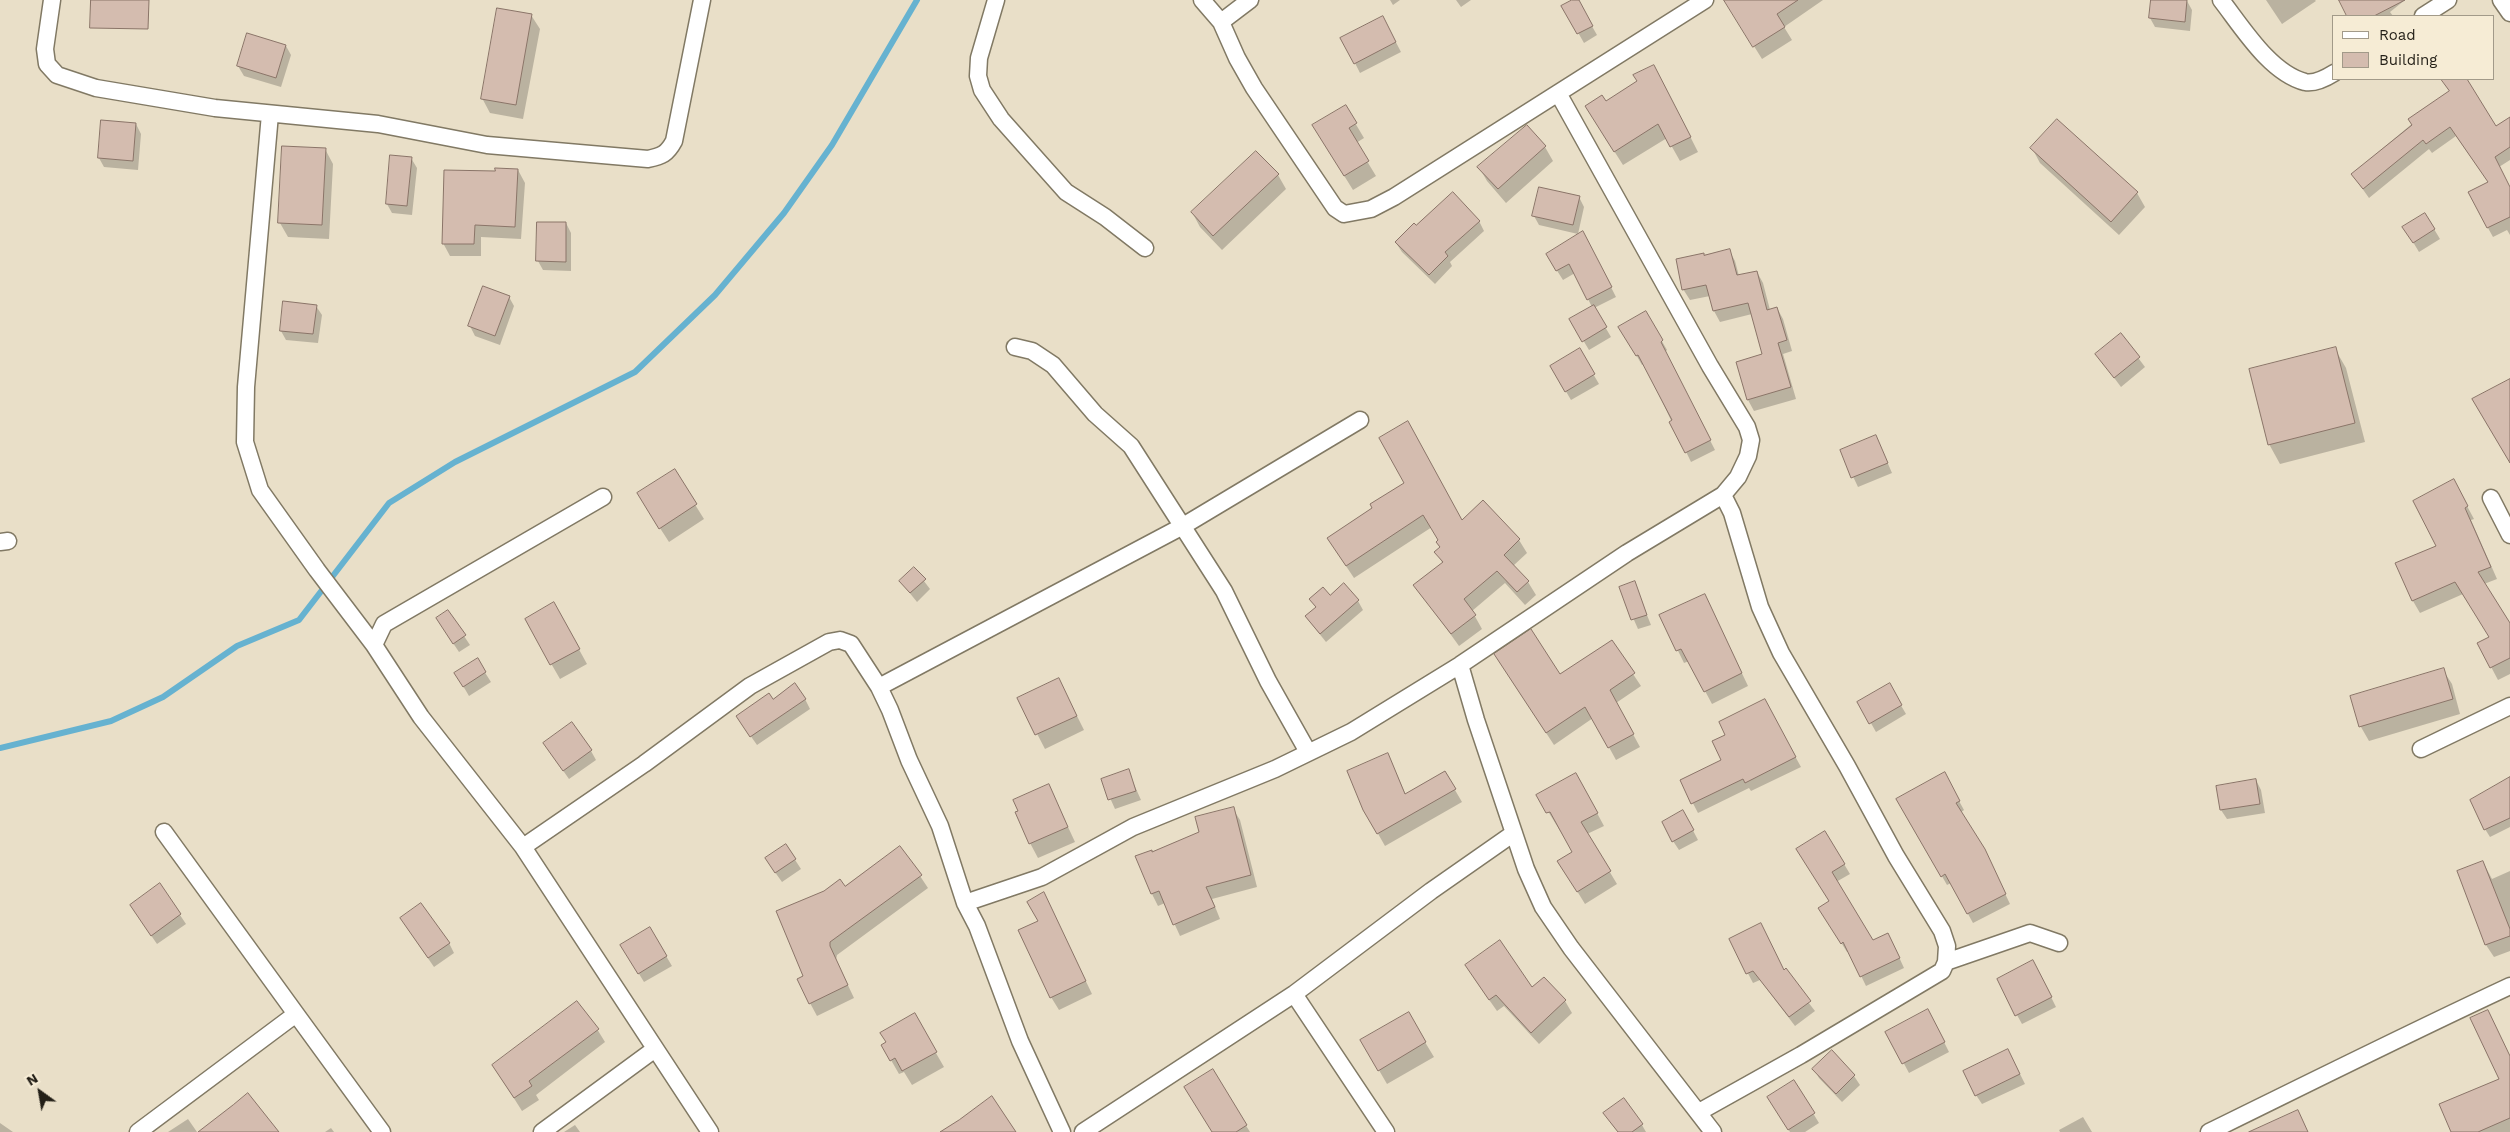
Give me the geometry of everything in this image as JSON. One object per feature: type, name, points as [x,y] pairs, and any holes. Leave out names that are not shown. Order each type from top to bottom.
[{"type":"street","points":[[52,0],[45,49],[47,64],[57,75],[96,88],[150,98],[270,114],[378,124],[448,139],[552,152],[648,159],[662,156],[674,141],[702,0]]},
{"type":"street","points":[[996,0],[979,58],[978,76],[982,90],[1001,119],[1066,192],[1106,217],[1145,248]]},
{"type":"street","points":[[1202,0],[1221,22],[1236,58],[1254,88],[1335,208],[1344,214],[1371,210],[1387,201],[1705,0]]},
{"type":"street","points":[[1221,22],[1250,0]]},
{"type":"street","points":[[2221,0],[2269,60],[2293,77],[2307,83],[2323,80],[2332,74]]},
{"type":"street","points":[[2425,15],[2448,0]]},
{"type":"street","points":[[2501,0],[2510,13]]},
{"type":"street","points":[[965,903],[1042,877],[1133,827],[1275,769],[1351,732],[1460,665],[1627,553],[1723,495],[1738,477],[1748,456],[1751,440],[1747,427],[1710,366],[1558,94]]},
{"type":"street","points":[[270,114],[246,387],[245,442],[260,490],[374,645],[421,717],[523,847],[710,1132]]},
{"type":"street","points":[[1015,347],[1032,351],[1053,365],[1095,414],[1131,446],[1224,592],[1268,681],[1308,752]]},
{"type":"street","points":[[879,687],[1183,526],[1360,420]]},
{"type":"street","points":[[1699,1112],[1914,989],[1942,971],[1946,962],[1947,946],[1942,931],[1896,856],[1847,766],[1781,653],[1760,607],[1732,513],[1723,495]]},
{"type":"street","points":[[374,645],[384,624],[603,496]]},
{"type":"street","points":[[2491,498],[2510,534]]},
{"type":"street","points":[[523,847],[644,764],[750,686],[829,642],[840,640],[851,644],[879,687],[940,826],[965,903],[983,941],[1020,1041],[1062,1132]]},
{"type":"street","points":[[1460,665],[1476,720],[1526,869],[1543,907],[1571,948],[1713,1132]]},
{"type":"street","points":[[2421,749],[2510,706]]},
{"type":"street","points":[[164,832],[382,1132]]},
{"type":"street","points":[[1083,1132],[1294,994],[1439,886],[1514,833]]},
{"type":"street","points":[[1946,962],[2030,933],[2059,943]]},
{"type":"street","points":[[2209,1132],[2300,1089],[2383,1045],[2510,986]]},
{"type":"street","points":[[1294,994],[1386,1132]]},
{"type":"street","points":[[138,1132],[296,1014]]},
{"type":"street","points":[[542,1132],[655,1049]]},
{"type":"building","points":[[91,0],[149,0],[148,29],[90,28]]},
{"type":"building","points":[[1572,0],[1579,0],[1593,26],[1577,34],[1561,6]]},
{"type":"building","points":[[1724,0],[1798,0],[1777,14],[1785,27],[1753,47]]},
{"type":"building","points":[[2151,0],[2187,0],[2185,22],[2149,18]]},
{"type":"building","points":[[2339,0],[2405,0],[2376,15],[2346,15]]},
{"type":"building","points":[[497,8],[532,14],[516,105],[481,99]]},
{"type":"building","points":[[1383,16],[1396,42],[1354,64],[1340,38]]},
{"type":"building","points":[[247,33],[286,45],[276,78],[237,66]]},
{"type":"building","points":[[1654,65],[1691,137],[1670,147],[1658,124],[1614,152],[1585,106],[1602,95],[1606,101],[1637,81],[1633,75]]},
{"type":"building","points":[[2442,80],[2468,80],[2496,126],[2510,117],[2510,147],[2495,157],[2510,187],[2510,217],[2487,228],[2468,192],[2488,182],[2450,127],[2426,144],[2423,140],[2363,189],[2351,174],[2412,125],[2408,119],[2449,91]]},
{"type":"building","points":[[1346,105],[1357,123],[1349,128],[1369,161],[1344,176],[1312,125]]},
{"type":"building","points":[[2057,119],[2138,192],[2111,222],[2030,148]]},
{"type":"building","points":[[101,120],[136,123],[133,161],[98,158]]},
{"type":"building","points":[[1527,125],[1546,146],[1498,189],[1477,167]]},
{"type":"building","points":[[282,146],[326,148],[322,225],[278,223]]},
{"type":"building","points":[[1256,151],[1279,174],[1213,236],[1191,212]]},
{"type":"building","points":[[390,155],[412,157],[407,206],[386,204]]},
{"type":"building","points":[[495,168],[518,169],[515,227],[475,225],[474,244],[442,244],[444,170],[495,171]]},
{"type":"building","points":[[1539,187],[1580,196],[1573,225],[1532,216]]},
{"type":"building","points":[[1453,192],[1480,221],[1445,252],[1448,256],[1429,275],[1395,242],[1414,223],[1416,225]]},
{"type":"building","points":[[2425,213],[2435,229],[2413,243],[2402,227]]},
{"type":"building","points":[[537,222],[566,222],[566,262],[536,261]]},
{"type":"building","points":[[1583,231],[1612,287],[1587,300],[1569,264],[1556,271],[1546,254]]},
{"type":"building","points":[[1730,249],[1737,275],[1757,271],[1767,310],[1777,307],[1787,340],[1778,343],[1791,387],[1747,400],[1736,362],[1762,354],[1748,303],[1713,311],[1706,285],[1682,290],[1676,259]]},
{"type":"building","points":[[483,286],[510,296],[495,336],[468,326]]},
{"type":"building","points":[[283,301],[317,305],[313,334],[280,331]]},
{"type":"building","points":[[1594,305],[1607,327],[1582,342],[1569,319]]},
{"type":"building","points":[[1646,311],[1663,340],[1661,342],[1711,440],[1685,453],[1669,422],[1672,420],[1638,355],[1636,356],[1618,327]]},
{"type":"building","points":[[2121,333],[2140,357],[2114,378],[2095,354]]},
{"type":"building","points":[[2336,347],[2355,423],[2268,445],[2249,369]]},
{"type":"building","points":[[1580,348],[1595,374],[1565,392],[1550,366]]},
{"type":"building","points":[[2510,379],[2510,463],[2472,399]]},
{"type":"building","points":[[1408,421],[1462,520],[1483,500],[1520,539],[1504,555],[1529,581],[1517,592],[1497,571],[1464,599],[1476,615],[1451,634],[1413,585],[1443,562],[1434,552],[1440,547],[1436,542],[1438,540],[1423,515],[1346,566],[1327,538],[1372,508],[1370,504],[1404,483],[1379,438]]},
{"type":"building","points":[[1876,435],[1888,463],[1851,478],[1840,450]]},
{"type":"building","points":[[675,469],[697,504],[659,529],[637,493]]},
{"type":"building","points":[[2454,479],[2468,506],[2465,508],[2491,567],[2478,572],[2510,623],[2510,658],[2490,668],[2477,643],[2489,637],[2455,582],[2412,601],[2395,563],[2436,546],[2413,501]]},
{"type":"building","points":[[914,567],[926,579],[910,593],[899,581]]},
{"type":"building","points":[[1635,581],[1647,615],[1631,620],[1619,587]]},
{"type":"building","points":[[1344,583],[1359,600],[1320,634],[1305,616],[1316,607],[1309,599],[1323,587],[1330,595]]},
{"type":"building","points":[[1705,594],[1742,673],[1704,692],[1681,649],[1676,651],[1659,615]]},
{"type":"building","points":[[554,602],[580,649],[550,665],[525,619]]},
{"type":"building","points":[[448,610],[466,635],[453,644],[436,618]]},
{"type":"building","points":[[1531,629],[1560,674],[1612,640],[1635,673],[1610,690],[1634,734],[1608,748],[1585,707],[1546,733],[1494,654]]},
{"type":"building","points":[[478,658],[486,672],[463,687],[454,673]]},
{"type":"building","points":[[2444,668],[2453,699],[2359,727],[2350,696]]},
{"type":"building","points":[[1059,678],[1077,716],[1035,735],[1017,698]]},
{"type":"building","points":[[795,683],[806,699],[750,737],[736,716],[769,693],[773,699]]},
{"type":"building","points":[[1890,683],[1902,705],[1869,724],[1857,702]]},
{"type":"building","points":[[1765,699],[1796,757],[1745,783],[1743,779],[1691,804],[1680,780],[1721,760],[1712,741],[1725,735],[1719,722]]},
{"type":"building","points":[[572,722],[592,750],[563,771],[543,743]]},
{"type":"building","points":[[1388,753],[1405,794],[1445,771],[1456,789],[1377,834],[1363,810],[1347,771]]},
{"type":"building","points":[[1129,769],[1136,791],[1108,800],[1101,779]]},
{"type":"building","points":[[1945,772],[1960,801],[1956,803],[1985,849],[2006,894],[1967,914],[1945,874],[1941,877],[1896,799]]},
{"type":"building","points":[[1576,773],[1598,813],[1581,822],[1611,871],[1577,892],[1557,861],[1572,852],[1550,812],[1546,813],[1536,795]]},
{"type":"building","points":[[2510,777],[2510,818],[2484,830],[2470,800]]},
{"type":"building","points":[[2256,779],[2260,804],[2220,810],[2216,786]]},
{"type":"building","points":[[1049,784],[1068,827],[1029,844],[1015,812],[1018,811],[1013,800]]},
{"type":"building","points":[[1234,807],[1251,875],[1206,887],[1215,907],[1173,925],[1159,891],[1151,894],[1135,856],[1152,850],[1152,852],[1199,832],[1195,817]]},
{"type":"building","points":[[1683,810],[1694,830],[1672,842],[1662,822]]},
{"type":"building","points":[[1825,831],[1845,864],[1832,872],[1873,940],[1888,933],[1900,958],[1860,977],[1843,942],[1841,944],[1818,908],[1829,901],[1796,849]]},
{"type":"building","points":[[786,844],[796,859],[775,873],[765,858]]},
{"type":"building","points":[[900,846],[922,875],[830,942],[830,946],[848,985],[809,1004],[797,979],[803,976],[776,911],[824,891],[840,879],[845,886]]},
{"type":"building","points":[[2483,861],[2510,929],[2510,936],[2485,945],[2457,871]]},
{"type":"building","points":[[160,883],[181,914],[151,936],[130,905]]},
{"type":"building","points":[[1044,892],[1086,981],[1050,998],[1018,930],[1038,921],[1027,902]]},
{"type":"building","points":[[421,903],[450,943],[428,958],[400,918]]},
{"type":"building","points":[[1761,923],[1784,970],[1786,968],[1811,1001],[1789,1017],[1753,971],[1746,974],[1729,939]]},
{"type":"building","points":[[650,927],[667,956],[638,974],[620,945]]},
{"type":"building","points":[[1500,940],[1532,987],[1544,977],[1566,1000],[1531,1033],[1496,995],[1489,1000],[1465,965]]},
{"type":"building","points":[[2033,960],[2052,997],[2015,1016],[1997,979]]},
{"type":"building","points":[[577,1001],[599,1029],[529,1081],[532,1086],[514,1098],[492,1065]]},
{"type":"building","points":[[1928,1009],[1945,1042],[1902,1064],[1885,1032]]},
{"type":"building","points":[[2488,1010],[2510,1056],[2510,1118],[2478,1132],[2451,1132],[2439,1104],[2499,1079],[2470,1018]]},
{"type":"building","points":[[1409,1012],[1426,1042],[1378,1071],[1360,1040]]},
{"type":"building","points":[[915,1013],[937,1052],[902,1071],[895,1058],[890,1061],[881,1045],[886,1042],[880,1033]]},
{"type":"building","points":[[2008,1049],[2020,1074],[1975,1096],[1963,1071]]},
{"type":"building","points":[[1832,1050],[1855,1075],[1836,1094],[1812,1069]]},
{"type":"building","points":[[1213,1069],[1247,1125],[1236,1132],[1212,1132],[1184,1087]]},
{"type":"building","points":[[1794,1080],[1815,1113],[1788,1130],[1767,1097]]},
{"type":"building","points":[[248,1093],[279,1132],[198,1132],[233,1105]]},
{"type":"building","points":[[992,1096],[1016,1132],[940,1132],[959,1120]]},
{"type":"building","points":[[1624,1098],[1643,1124],[1632,1132],[1618,1132],[1603,1113]]},
{"type":"building","points":[[2298,1110],[2308,1132],[2249,1132]]},
{"type":"waterway","points":[[0,748],[111,721],[163,697],[237,646],[299,620],[389,503],[455,462],[635,372],[715,295],[784,213],[832,145],[917,0]]}]
